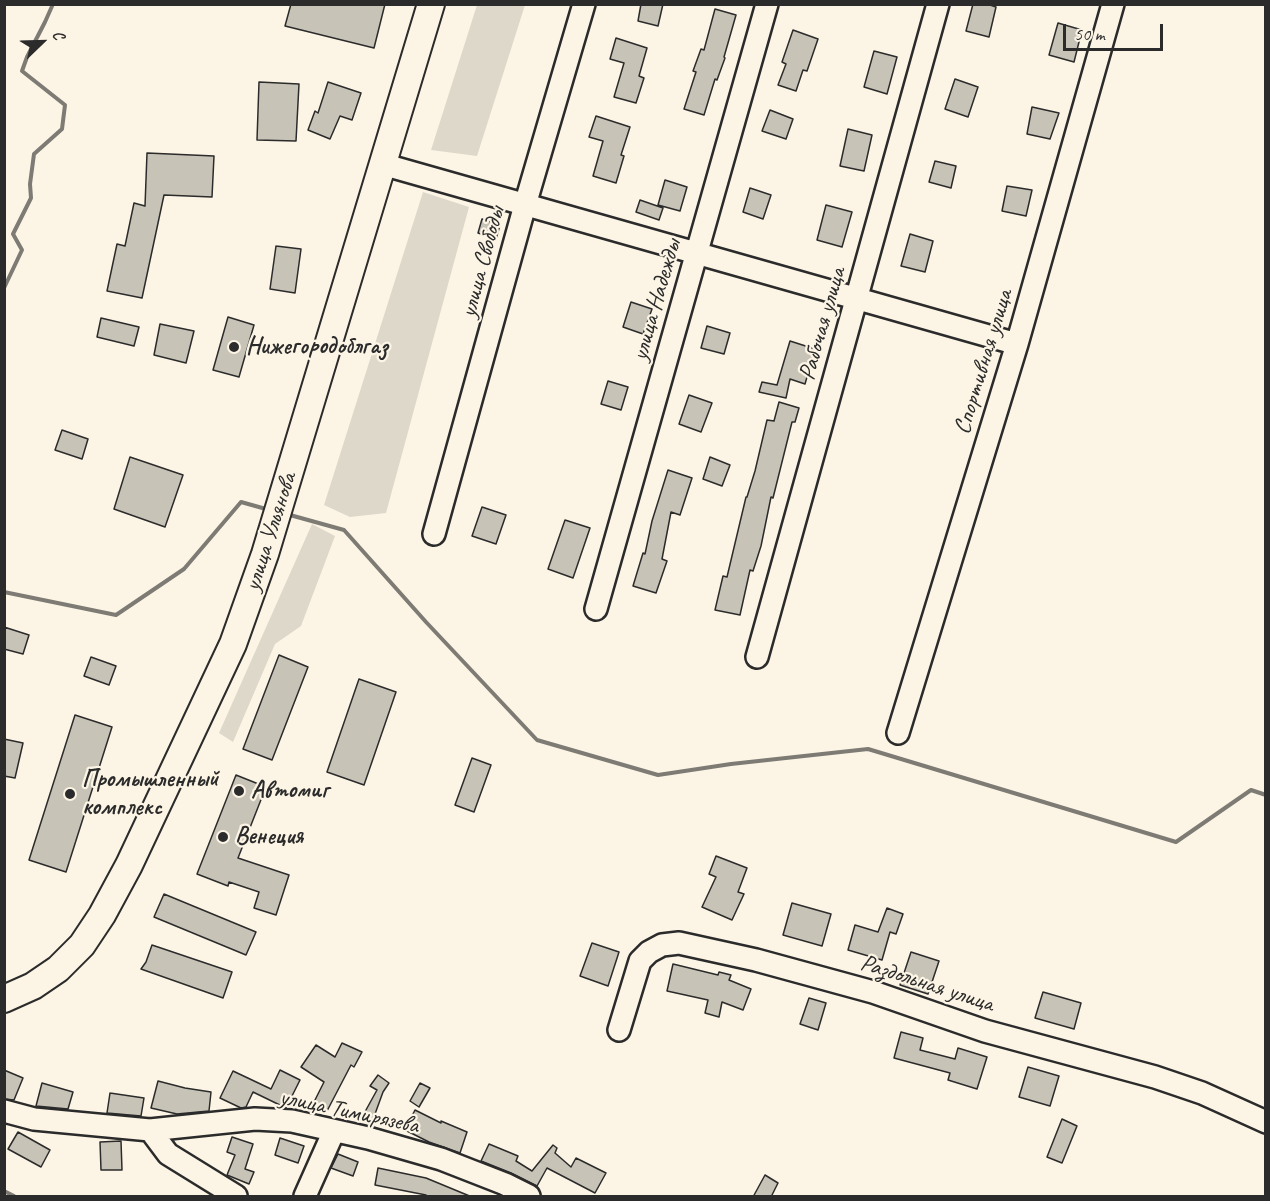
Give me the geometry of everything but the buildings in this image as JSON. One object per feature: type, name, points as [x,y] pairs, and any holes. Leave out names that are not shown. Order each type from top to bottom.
[{"type":"main road","name":"улица Ульянова","points":[[4,999],[33,986],[58,969],[82,945],[102,915],[139,844],[233,644],[266,554],[431,4]]},
{"type":"street","name":"улица Свободы","points":[[434,534],[525,205],[584,4]]},
{"type":"street","name":"улица Надежды","points":[[596,609],[767,4]]},
{"type":"street","name":"Рабочая улица","points":[[757,657],[938,4]]},
{"type":"street","name":"Спортивная улица","points":[[897,733],[1017,344],[1113,4]]},
{"type":"street","points":[[382,165],[1017,344]]},
{"type":"street","name":"Раздольная улица","points":[[619,1030],[640,961],[649,952],[662,945],[680,943],[756,960],[873,992],[985,1031],[1155,1077],[1202,1093],[1266,1122]]},
{"type":"street","name":"улица Тимирязева","points":[[4,1112],[34,1119],[150,1130],[255,1119],[292,1122],[368,1138],[441,1158],[505,1184],[530,1197]]},
{"type":"street","points":[[150,1130],[168,1154],[236,1197]]},
{"type":"street","points":[[305,1197],[334,1131]]},
{"type":"shaded area","points":[[477,5],[525,5],[477,156],[431,150]]},
{"type":"shaded area","points":[[423,192],[469,207],[386,513],[350,517],[324,505]]},
{"type":"shaded area","points":[[312,524],[335,536],[301,626],[275,644],[233,742],[219,733]]},
{"type":"waterway","points":[[4,288],[22,250],[13,234],[31,198],[30,184],[34,154],[62,129],[65,105],[22,71],[53,4]]},
{"type":"waterway","points":[[4,592],[116,615],[184,569],[241,502],[266,509]]},
{"type":"waterway","points":[[290,515],[344,530],[426,622],[537,740],[658,775],[731,764],[868,749],[1176,842],[1251,790],[1266,795]]},
{"type":"waterway","points":[[4,1191],[14,1196]]},
{"type":"place","name":"Нижегородоблгаз","points":[[234,347]]},
{"type":"place","name":"Автомиг","points":[[239,791]]},
{"type":"place","name":"Промышленный комплекс","points":[[70,794]]},
{"type":"place","name":"Венеция","points":[[223,837]]}]
